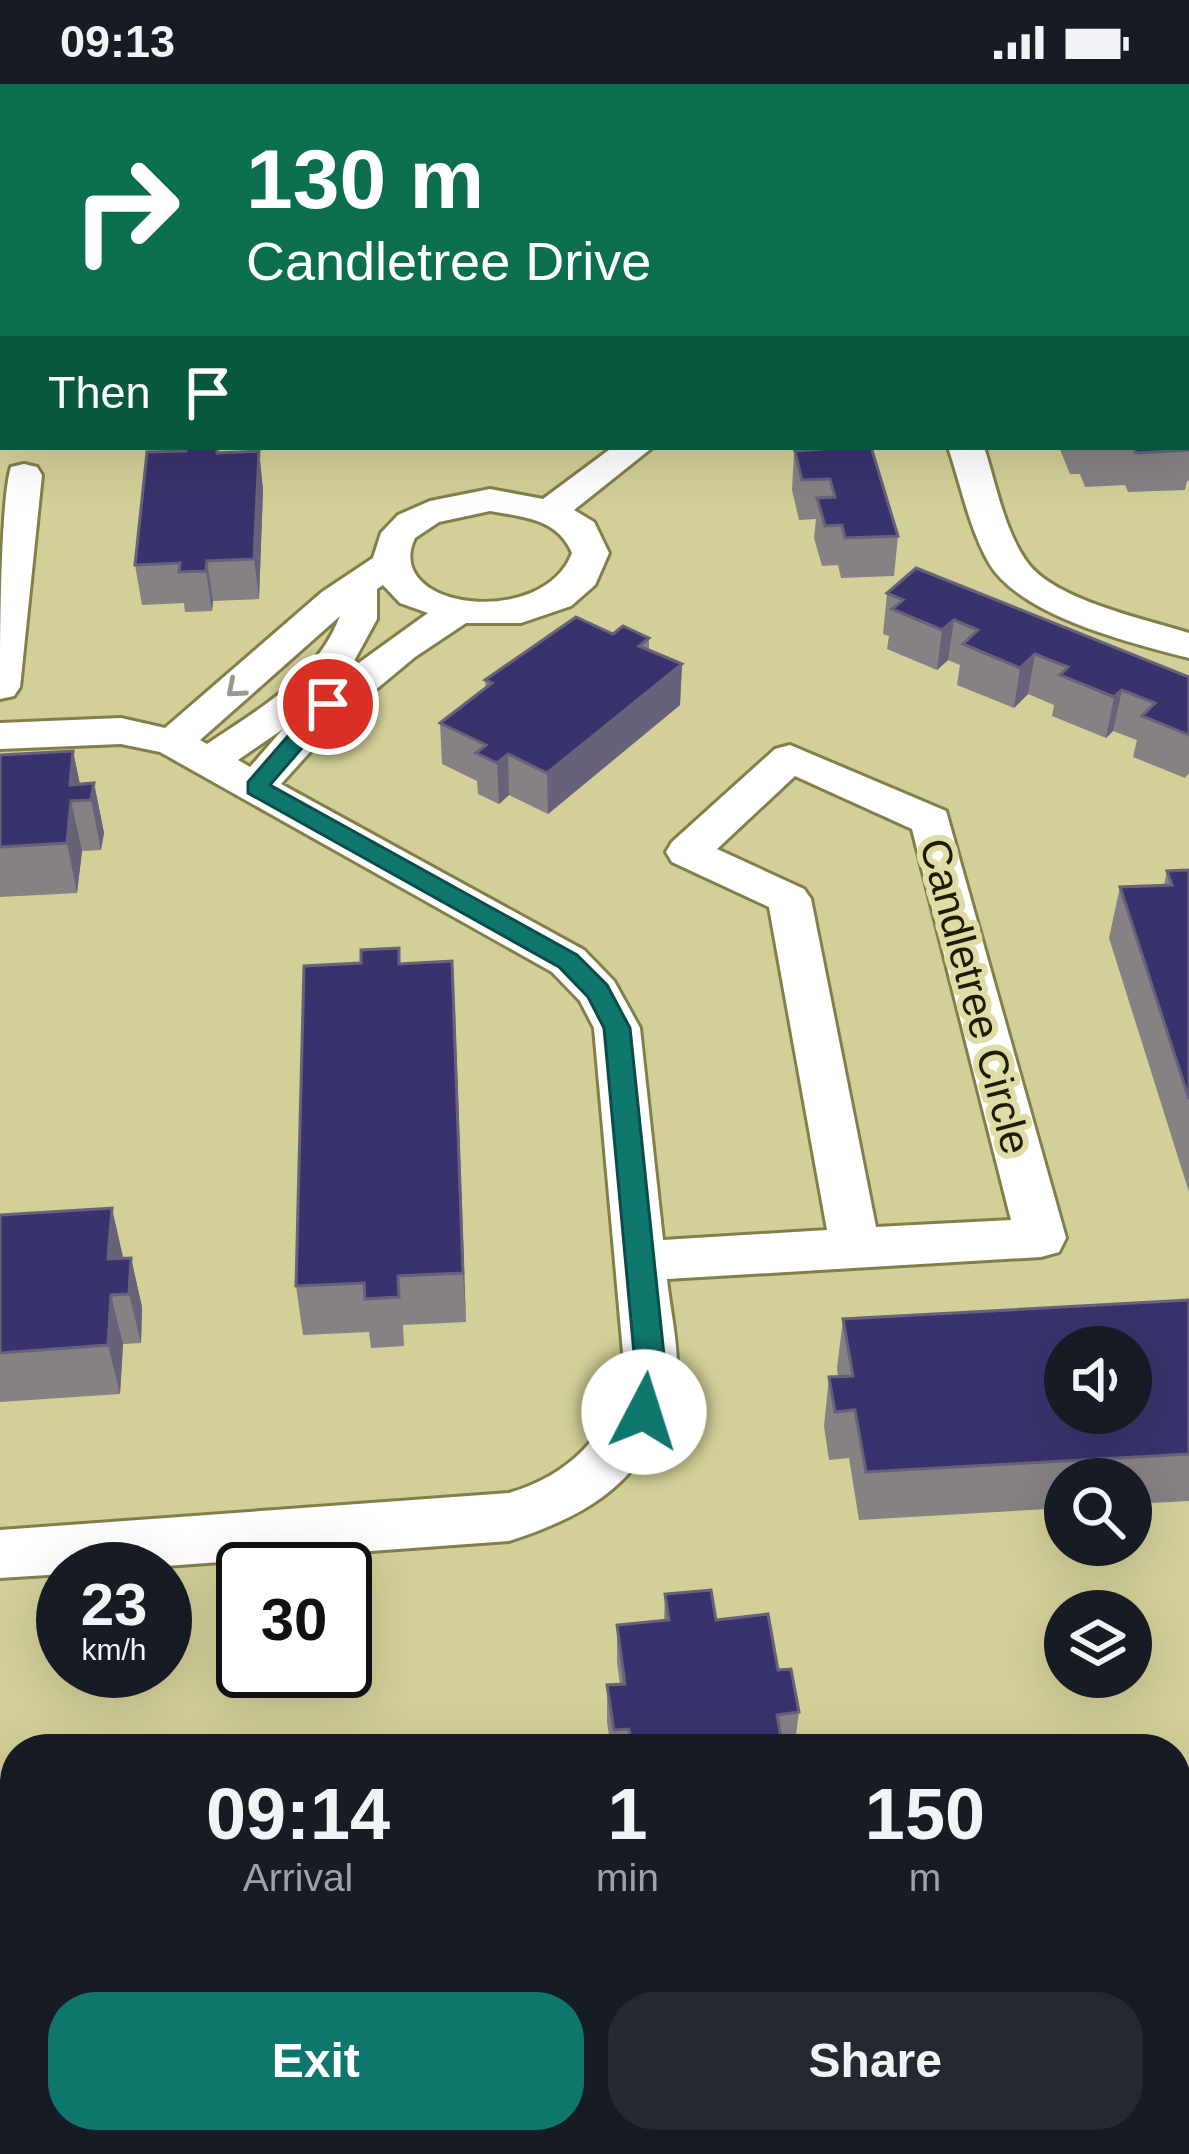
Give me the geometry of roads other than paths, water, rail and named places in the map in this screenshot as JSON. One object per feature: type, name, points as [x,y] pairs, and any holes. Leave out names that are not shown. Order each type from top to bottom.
[{"type":"street","points":[[551,510],[631,450]]},
{"type":"street","points":[[967,450],[1006,561],[1022,581],[1050,597],[1189,646]]},
{"type":"street","points":[[0,687],[24,475]]},
{"type":"street","points":[[191,752],[281,710],[343,655],[374,572],[408,526],[458,503],[522,502],[574,523],[588,539],[592,558],[586,577],[568,593],[510,614],[458,611],[416,597],[398,581],[374,572]]},
{"type":"street","points":[[256,787],[328,704],[458,611]]},
{"type":"street","points":[[0,736],[121,731],[191,752],[568,961],[585,976],[617,1028],[651,1375],[644,1412],[609,1463],[572,1491],[533,1511],[509,1517],[0,1554]]},
{"type":"street","name":"Candletree Circle","points":[[638,1261],[1041,1238],[931,821],[790,758],[687,852],[789,898],[855,1248]]}]
